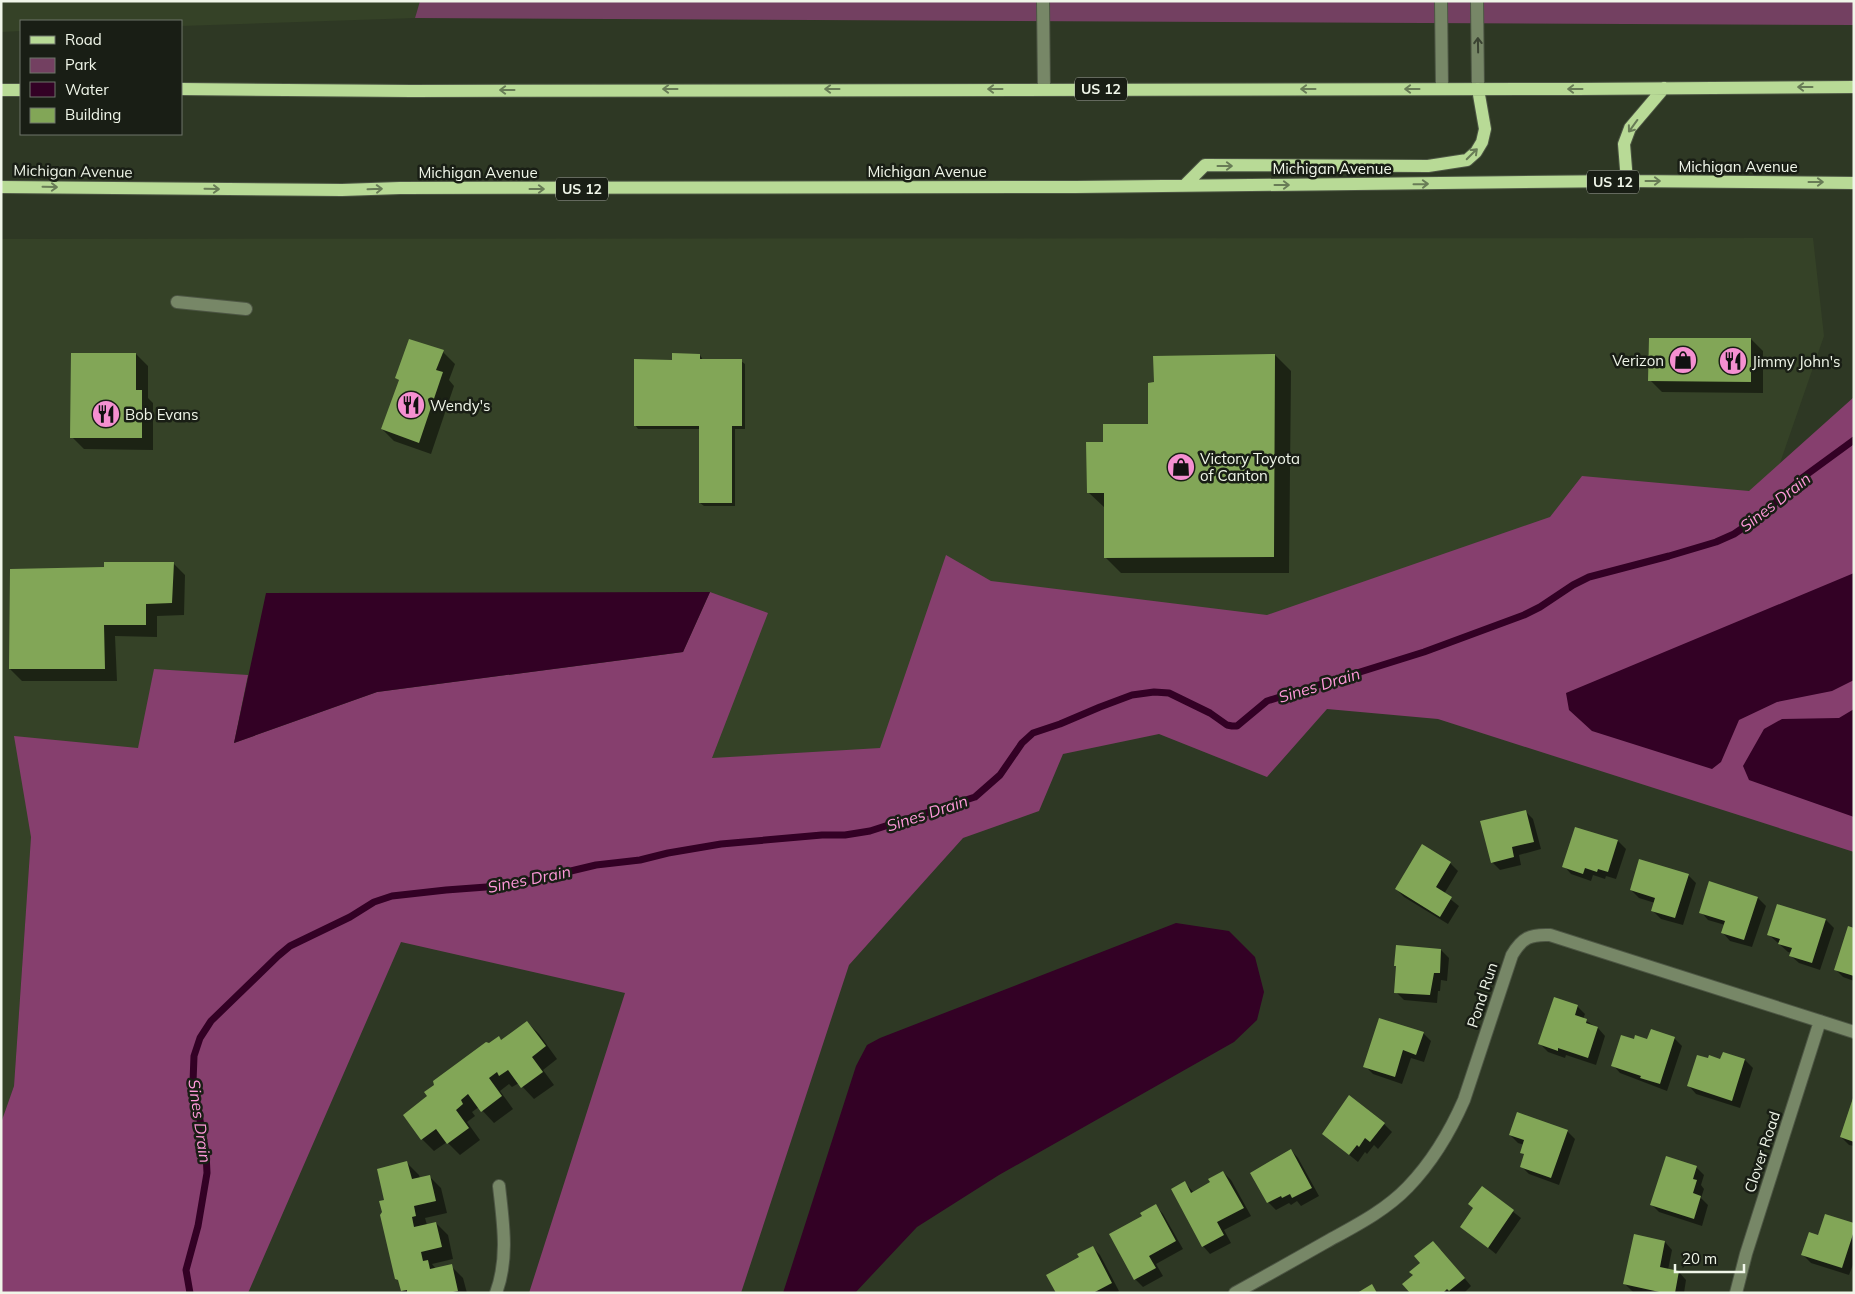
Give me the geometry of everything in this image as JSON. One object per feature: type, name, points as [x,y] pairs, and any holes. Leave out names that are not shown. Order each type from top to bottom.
[{"type":"main road","name":"US 12","points":[[182,89],[1478,89],[1854,87]]},
{"type":"main road","points":[[1627,181],[1624,144],[1630,128],[1664,88]]},
{"type":"main road","points":[[1185,185],[1204,166],[1428,166],[1467,160],[1476,152],[1482,142],[1485,128],[1478,89]]},
{"type":"main road","points":[[1,90],[20,90]]},
{"type":"main road","name":"Michigan Avenue","points":[[1,187],[342,190],[400,188],[705,189],[1627,181],[1854,183]]},
{"type":"street","points":[[1043,1],[1044,89]]},
{"type":"street","points":[[1441,1],[1442,89]]},
{"type":"street","points":[[1477,1],[1478,89]]},
{"type":"street","points":[[178,302],[246,309]]},
{"type":"street","name":"Pond Run","points":[[1235,1293],[1363,1222],[1384,1208],[1408,1187],[1434,1156],[1455,1122],[1512,955],[1518,945],[1525,939],[1536,935],[1550,935],[1854,1032]]},
{"type":"street","name":"Clover Road","points":[[1736,1293],[1746,1254],[1820,1021]]},
{"type":"street","points":[[496,1293],[502,1269],[504,1250],[499,1186]]},
{"type":"shaded area","points":[[1,1],[420,1],[415,18],[182,26],[182,20],[20,20],[20,31],[1,32]]},
{"type":"shaded area","points":[[1813,238],[1824,336],[1762,515],[922,780],[31,837],[14,1086],[1,1123],[1,239]]},
{"type":"shaded area","points":[[1854,397],[1854,852],[1438,719],[1327,709],[1267,777],[1159,734],[1063,754],[1039,811],[963,838],[849,965],[741,1293],[529,1293],[625,993],[401,942],[248,1293],[1,1293],[1,1123],[14,1086],[31,837],[14,736],[138,748],[154,669],[248,675],[234,743],[377,692],[683,652],[710,592],[768,613],[712,758],[880,748],[946,555],[991,581],[1267,615],[1550,517],[1582,476],[1749,491]]},
{"type":"green space","points":[[420,1],[1854,1],[1854,25],[415,18]]},
{"type":"water","points":[[1854,573],[1854,680],[1832,691],[1777,702],[1739,720],[1721,762],[1712,769],[1592,731],[1569,710],[1566,693]]},
{"type":"water","points":[[710,592],[683,652],[377,692],[234,743],[266,593]]},
{"type":"water","points":[[1854,709],[1854,817],[1749,780],[1743,766],[1764,729],[1782,719],[1839,718]]},
{"type":"water","points":[[1176,923],[1229,931],[1255,957],[1264,992],[1257,1020],[1234,1042],[999,1175],[917,1227],[855,1293],[783,1293],[856,1066],[867,1045],[880,1038]]},
{"type":"building","points":[[1649,338],[1751,338],[1751,382],[1648,381]]},
{"type":"building","name":"Wendy's","points":[[409,339],[444,350],[436,370],[443,372],[419,443],[381,429],[399,380],[395,378]]},
{"type":"building","name":"Bob Evans","points":[[71,353],[136,353],[136,390],[142,390],[142,438],[70,438]]},
{"type":"building","points":[[672,353],[700,354],[700,359],[742,359],[742,426],[732,426],[732,503],[699,503],[699,426],[634,426],[634,359],[672,360]]},
{"type":"building","name":"Victory Toyota of Canton","points":[[1275,354],[1274,557],[1104,558],[1104,493],[1087,493],[1086,442],[1103,442],[1103,424],[1148,424],[1148,383],[1154,382],[1153,356]]},
{"type":"building","points":[[104,562],[174,562],[172,603],[146,604],[146,625],[104,625],[105,669],[9,669],[10,569],[104,567]]},
{"type":"building","points":[[1526,810],[1534,842],[1512,847],[1514,857],[1491,863],[1480,821]]},
{"type":"building","points":[[1575,827],[1618,840],[1608,872],[1598,869],[1597,872],[1585,868],[1583,874],[1562,867]]},
{"type":"building","points":[[1422,844],[1451,862],[1436,887],[1452,897],[1440,917],[1395,889]]},
{"type":"building","points":[[1639,859],[1689,874],[1675,918],[1651,911],[1655,898],[1630,890]]},
{"type":"building","points":[[1709,881],[1758,897],[1744,940],[1721,933],[1725,921],[1699,913]]},
{"type":"building","points":[[1777,904],[1826,919],[1812,963],[1789,956],[1792,948],[1778,944],[1780,939],[1767,935]]},
{"type":"building","points":[[1848,926],[1854,928],[1854,976],[1834,970]]},
{"type":"building","points":[[1396,945],[1441,949],[1440,973],[1434,973],[1430,995],[1394,993]]},
{"type":"building","points":[[1554,997],[1578,1005],[1575,1015],[1587,1019],[1586,1023],[1598,1027],[1588,1058],[1558,1048],[1558,1051],[1538,1044]]},
{"type":"building","points":[[1379,1018],[1424,1032],[1416,1055],[1403,1050],[1395,1077],[1363,1067]]},
{"type":"building","points":[[527,1021],[546,1046],[532,1057],[543,1072],[521,1088],[508,1070],[499,1076],[497,1072],[489,1078],[502,1096],[481,1112],[468,1094],[461,1100],[463,1104],[456,1110],[469,1128],[447,1144],[436,1129],[421,1140],[403,1115],[427,1096],[424,1092],[434,1085],[433,1081],[486,1042],[489,1043],[499,1036],[501,1040]]},
{"type":"building","points":[[1651,1029],[1675,1037],[1660,1084],[1611,1066],[1621,1035],[1634,1039],[1635,1035],[1647,1039]]},
{"type":"building","points":[[1723,1052],[1745,1059],[1732,1101],[1687,1086],[1697,1055],[1708,1058],[1709,1055],[1720,1059]]},
{"type":"building","points":[[1349,1095],[1385,1123],[1370,1142],[1365,1138],[1359,1147],[1357,1145],[1349,1155],[1322,1134]]},
{"type":"building","points":[[1854,1095],[1854,1142],[1840,1137]]},
{"type":"building","points":[[1517,1112],[1568,1130],[1551,1178],[1520,1167],[1524,1154],[1520,1153],[1524,1140],[1509,1135]]},
{"type":"building","points":[[1291,1149],[1312,1188],[1292,1198],[1290,1194],[1267,1203],[1250,1173]]},
{"type":"building","points":[[1666,1156],[1697,1166],[1693,1179],[1697,1180],[1693,1193],[1701,1196],[1694,1219],[1650,1205]]},
{"type":"building","points":[[407,1161],[412,1179],[430,1175],[436,1201],[414,1206],[416,1216],[412,1217],[414,1227],[436,1222],[442,1247],[421,1252],[423,1261],[428,1260],[430,1269],[452,1264],[458,1291],[448,1293],[407,1293],[407,1290],[401,1291],[398,1280],[395,1279],[380,1215],[382,1212],[379,1201],[384,1200],[377,1169]]},
{"type":"building","points":[[1223,1171],[1244,1208],[1217,1222],[1224,1235],[1202,1247],[1171,1189],[1185,1181],[1191,1193],[1210,1182],[1208,1179]]},
{"type":"building","points":[[1482,1186],[1514,1210],[1488,1248],[1460,1227],[1473,1208],[1468,1204]]},
{"type":"building","points":[[1156,1204],[1176,1241],[1149,1256],[1156,1268],[1134,1280],[1109,1234],[1142,1216],[1140,1213]]},
{"type":"building","points":[[1825,1214],[1854,1223],[1854,1231],[1842,1268],[1801,1255],[1809,1232],[1818,1235]]},
{"type":"building","points":[[1634,1234],[1665,1241],[1660,1267],[1679,1271],[1675,1293],[1664,1293],[1623,1284]]},
{"type":"building","points":[[1433,1241],[1465,1278],[1449,1291],[1447,1289],[1443,1293],[1410,1293],[1402,1284],[1413,1275],[1409,1272],[1420,1263],[1414,1256]]},
{"type":"building","points":[[1093,1246],[1112,1283],[1093,1293],[1056,1293],[1046,1275],[1079,1257],[1077,1254]]},
{"type":"building","points":[[1372,1284],[1377,1293],[1357,1293]]},
{"type":"waterway","name":"Sines Drain","points":[[190,1293],[186,1270],[198,1226],[207,1173],[206,1153],[193,1082],[194,1056],[200,1038],[211,1021],[290,946],[350,917],[374,902],[392,896],[512,885],[596,865],[640,860],[721,844],[822,835],[845,835],[870,831],[975,797],[1000,775],[1022,743],[1033,733],[1132,695],[1154,692],[1169,693],[1210,713],[1227,725],[1237,726],[1267,701],[1424,652],[1524,615],[1589,577],[1669,556],[1716,542],[1734,534],[1762,515],[1802,478],[1854,440]]},
{"type":"place","name":"Verizon","points":[[1683,360]]},
{"type":"place","name":"Jimmy John's","points":[[1733,361]]},
{"type":"place","name":"Wendy's","points":[[411,405]]},
{"type":"place","name":"Bob Evans","points":[[106,414]]},
{"type":"place","name":"Victory Toyota of Canton","points":[[1181,467]]}]
